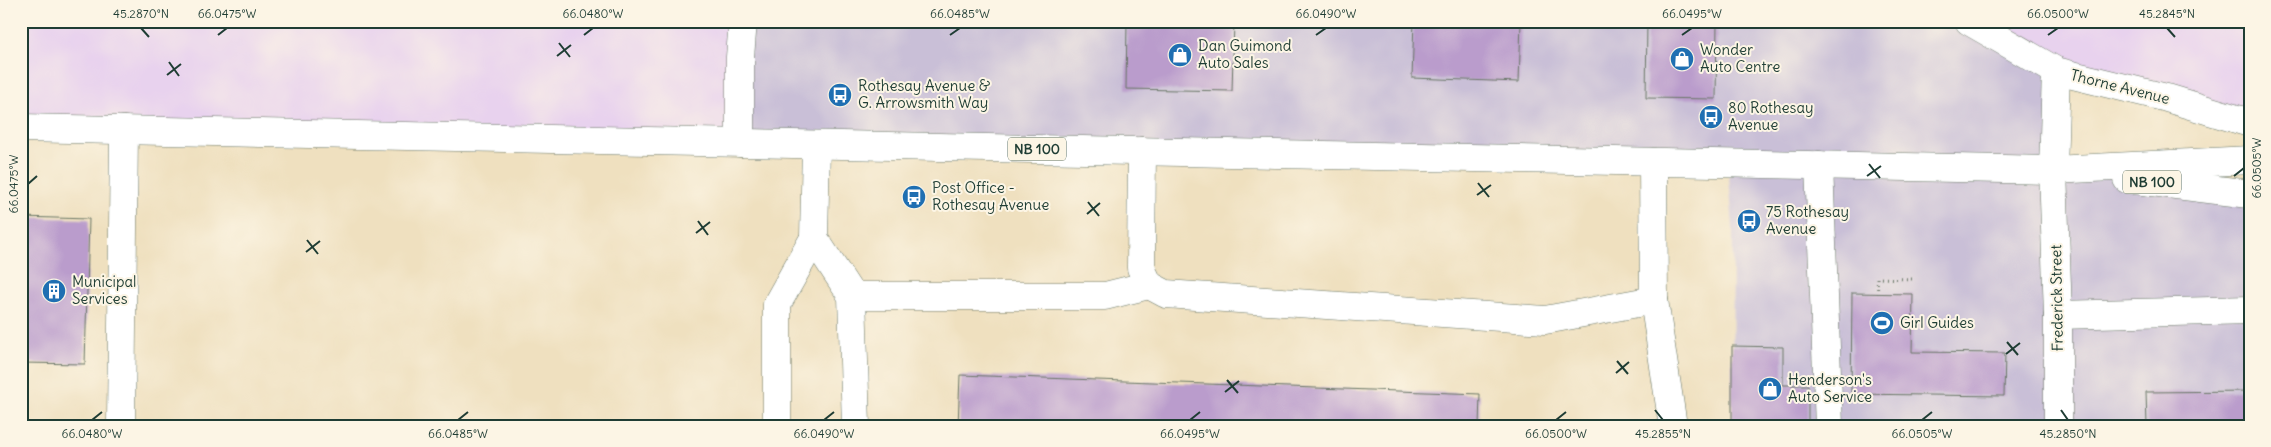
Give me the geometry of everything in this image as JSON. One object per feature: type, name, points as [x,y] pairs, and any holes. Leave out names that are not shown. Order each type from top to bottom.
[{"type":"main road","points":[[740,143],[740,57],[743,21]]},
{"type":"main road","points":[[1969,21],[2056,71]]},
{"type":"main road","name":"Thorne Avenue","points":[[2053,170],[2056,71],[2167,98],[2250,123]]},
{"type":"main road","name":"NB 100","points":[[21,128],[2053,170],[2250,160]]},
{"type":"main road","points":[[121,426],[124,130]]},
{"type":"main road","points":[[777,426],[777,304],[814,238],[816,144]]},
{"type":"main road","points":[[1142,151],[1141,268],[1149,285],[1166,294],[1545,320],[1654,300]]},
{"type":"main road","points":[[1653,162],[1654,300],[1673,426]]},
{"type":"main road","points":[[1819,165],[1829,426]]},
{"type":"main road","name":"NB 100","points":[[2053,170],[2250,194]]},
{"type":"main road","name":"Frederick Street","points":[[2053,170],[2058,315],[2058,426]]},
{"type":"main road","points":[[814,238],[852,296],[856,426]]},
{"type":"main road","points":[[852,296],[1105,296],[1149,285]]},
{"type":"main road","points":[[2058,315],[2250,310]]},
{"type":"path","points":[[1878,294],[1877,278],[1913,279]]},
{"type":"shaded area","points":[[21,21],[743,21],[740,143],[21,128]]},
{"type":"shaded area","points":[[743,21],[1969,21],[2056,71],[2053,170],[2250,194],[2250,426],[1732,426],[1733,227],[1728,164],[740,143]]},
{"type":"shaded area","points":[[1969,21],[2250,21],[2250,123],[2056,71]]},
{"type":"building","name":"Dan Guimond Auto Sales","points":[[1127,21],[1234,21],[1232,91],[1126,89]]},
{"type":"building","points":[[1414,21],[1521,21],[1519,82],[1412,78]]},
{"type":"building","name":"Wonder Auto Centre","points":[[1647,21],[1717,21],[1716,99],[1646,98]]},
{"type":"building","name":"Municipal Services","points":[[21,217],[89,219],[85,364],[21,363]]},
{"type":"building","name":"Girl Guides","points":[[1852,293],[1913,294],[1912,352],[2005,353],[2004,396],[1851,394]]},
{"type":"building","name":"Henderson's Auto Service","points":[[1732,346],[1783,347],[1783,385],[1808,385],[1808,426],[1732,426]]},
{"type":"building","points":[[960,375],[1480,394],[1479,426],[958,426]]},
{"type":"building","points":[[2250,391],[2250,426],[2147,426],[2146,392]]},
{"type":"place","name":"Dan Guimond Auto Sales","points":[[1180,55]]},
{"type":"place","name":"Wonder Auto Centre","points":[[1682,59]]},
{"type":"place","name":"Rothesay Avenue & G. Arrowsmith Way","points":[[840,95]]},
{"type":"place","name":"80 Rothesay Avenue","points":[[1711,117]]},
{"type":"place","name":"Post Office - Rothesay Avenue","points":[[914,197]]},
{"type":"place","name":"75 Rothesay Avenue","points":[[1749,221]]},
{"type":"place","name":"Municipal Services","points":[[54,291]]},
{"type":"place","name":"Girl Guides","points":[[1882,323]]},
{"type":"place","name":"Henderson's Auto Service","points":[[1770,389]]}]
